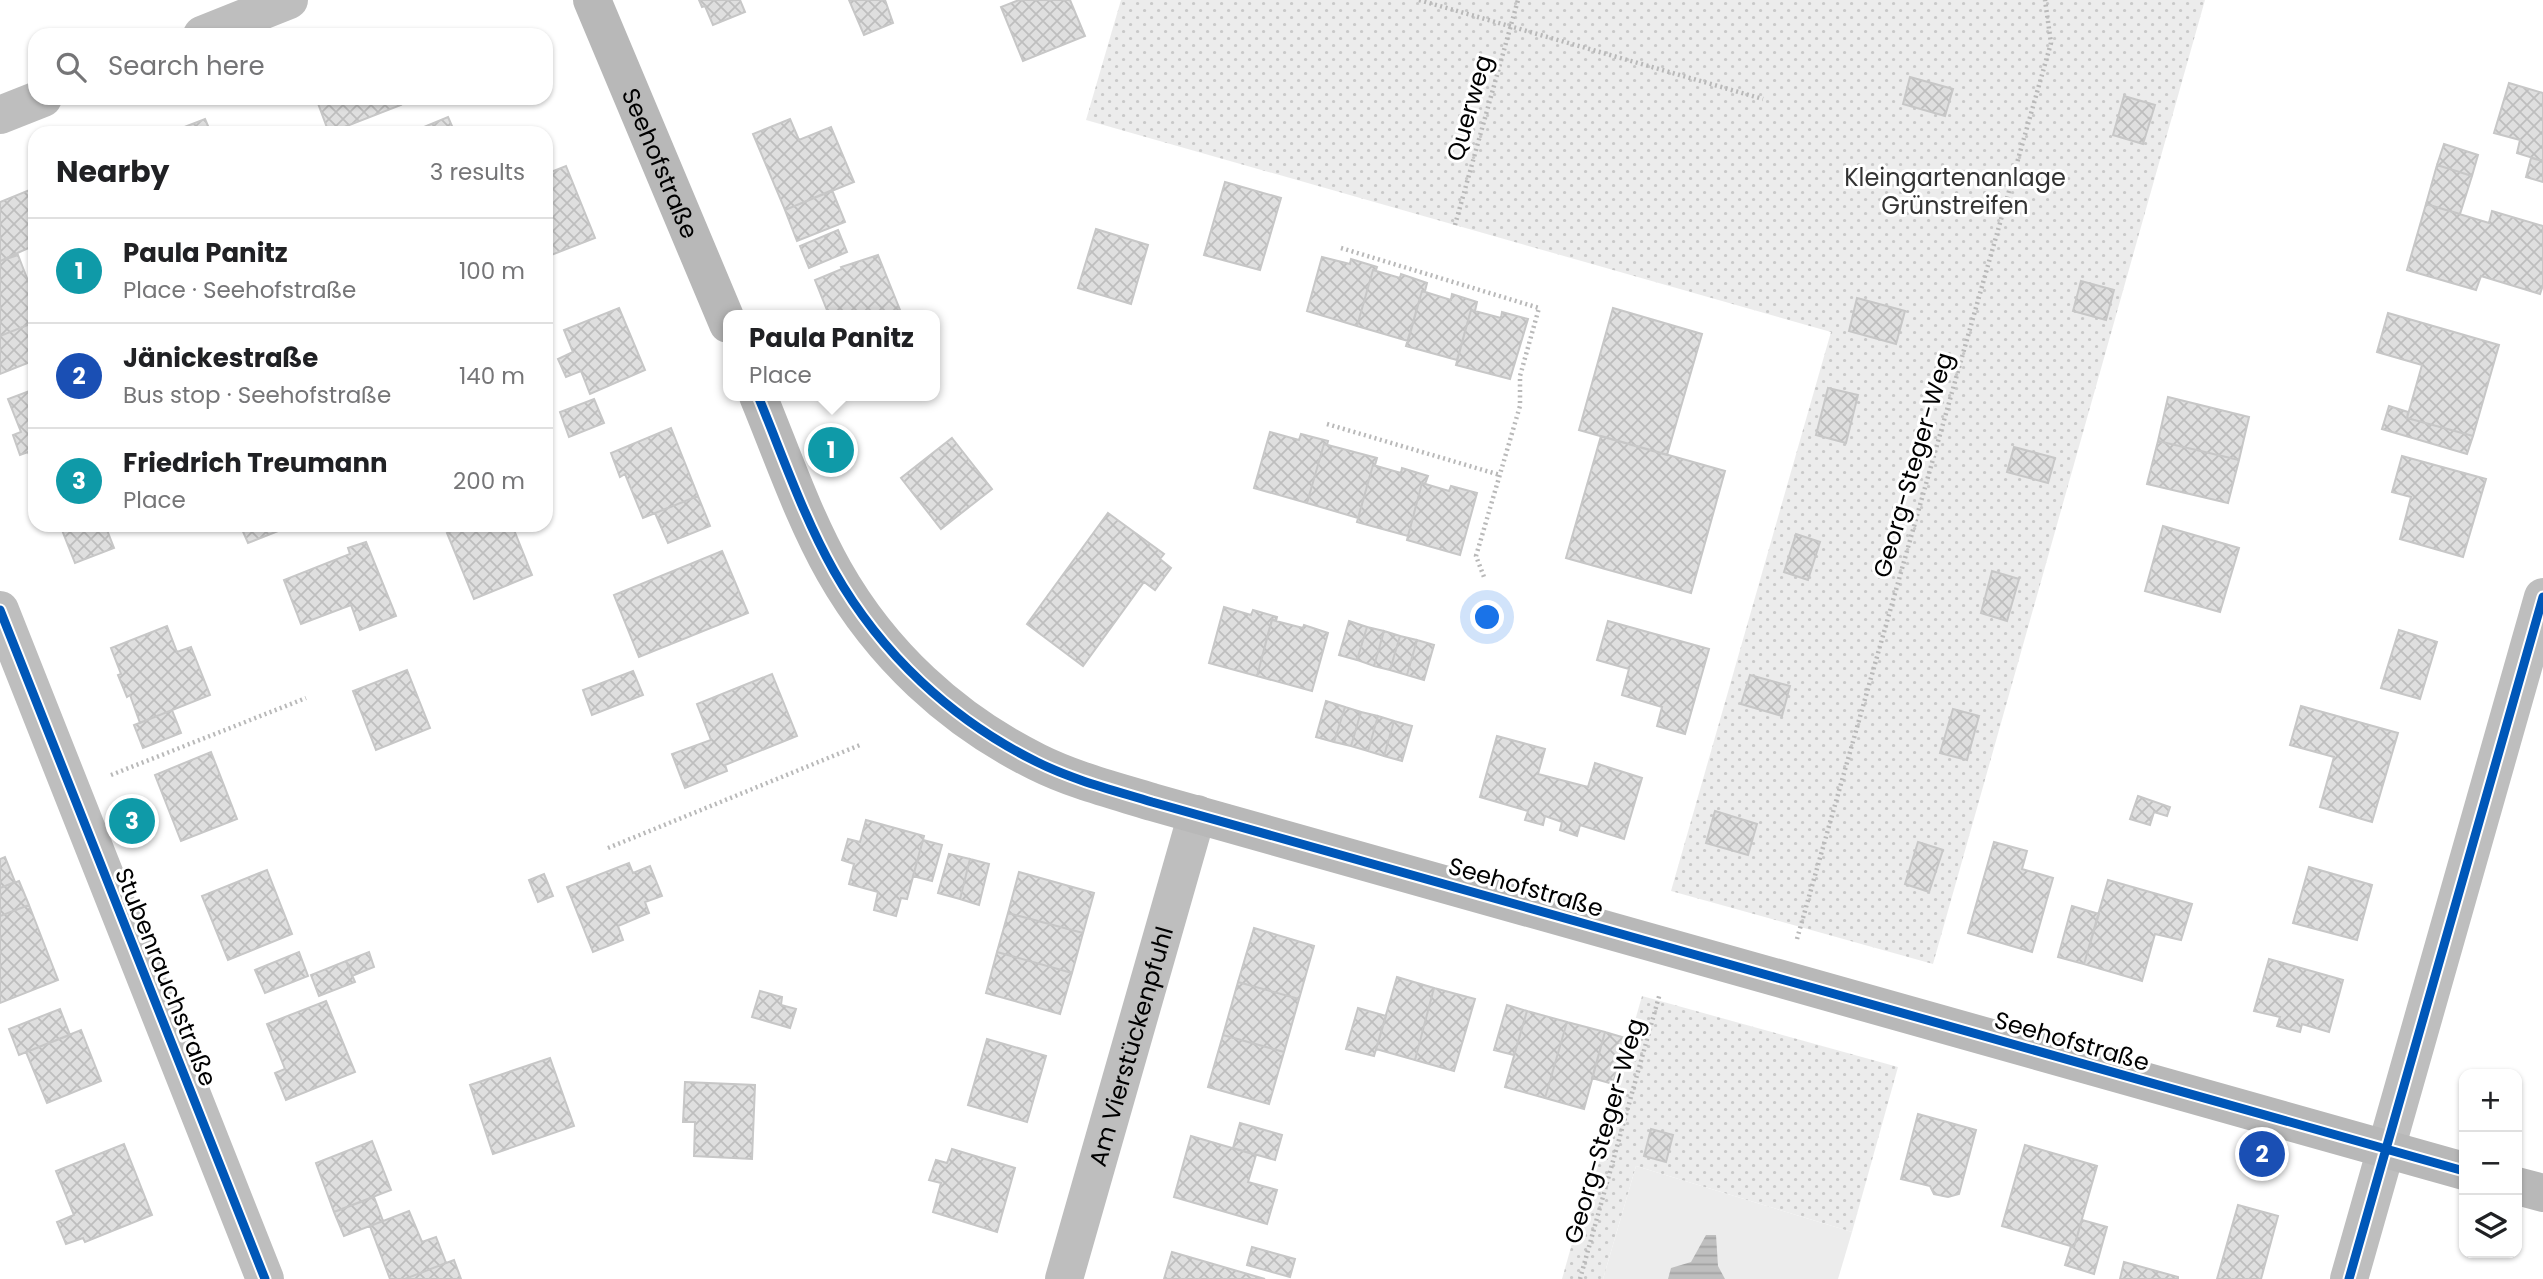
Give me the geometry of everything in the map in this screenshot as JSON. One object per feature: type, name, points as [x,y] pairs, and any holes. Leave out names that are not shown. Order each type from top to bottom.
[{"type":"street","points":[[219,28],[289,0]]},
{"type":"street","name":"Seehofstraße","points":[[592,0],[723,312]]},
{"type":"street","points":[[0,115],[28,104]]},
{"type":"street","name":"Seehofstraße","points":[[760,401],[833,569],[854,604],[907,668],[952,710],[992,737],[1039,763],[1096,785],[1197,814],[2459,1170]]},
{"type":"street","points":[[2349,1279],[2543,597]]},
{"type":"street","name":"Stubenrauchstraße","points":[[0,610],[265,1279]]},
{"type":"street","name":"Am Vierstückenpfuhl","points":[[1064,1279],[1197,814]]},
{"type":"street","points":[[2522,1187],[2543,1193]]},
{"type":"path","points":[[1419,0],[1763,99]]},
{"type":"path","points":[[1341,248],[1539,308],[1520,376],[1520,406],[1476,556],[1484,577]]},
{"type":"path","points":[[1327,424],[1500,475]]},
{"type":"path","points":[[107,776],[306,698]]},
{"type":"path","points":[[608,848],[860,745]]},
{"type":"green space","name":"Kleingartenanlage Grünstreifen","points":[[1121,0],[2205,0],[1933,964],[1671,891],[1831,332],[1086,120]]},
{"type":"green space","points":[[1642,996],[1898,1067],[1852,1232],[1636,1166],[1603,1279],[1562,1279]]},
{"type":"green space","points":[[1636,1166],[1852,1232],[1838,1279],[1603,1279]]},
{"type":"shaded area","points":[[1706,1235],[1716,1235],[1718,1266],[1725,1279],[1668,1279],[1671,1268],[1691,1262]]},
{"type":"building","points":[[699,0],[740,0],[745,12],[713,25],[705,6],[702,7]]},
{"type":"building","points":[[849,0],[885,0],[893,23],[864,35]]},
{"type":"building","points":[[1019,0],[1070,0],[1085,36],[1023,61],[1001,7]]},
{"type":"building","points":[[1910,77],[1953,89],[1945,116],[1903,104]]},
{"type":"building","points":[[2509,83],[2543,93],[2543,161],[2517,153],[2520,140],[2494,133]]},
{"type":"building","points":[[2124,96],[2155,105],[2143,144],[2113,135]]},
{"type":"building","points":[[319,105],[401,105],[347,126],[326,126]]},
{"type":"building","points":[[448,117],[452,126],[426,126]]},
{"type":"building","points":[[205,119],[208,126],[187,126]]},
{"type":"building","points":[[790,119],[799,140],[831,127],[854,182],[785,210],[753,134]]},
{"type":"building","points":[[2444,144],[2478,155],[2472,176],[2437,165]]},
{"type":"building","points":[[2531,158],[2543,161],[2543,182],[2526,177]]},
{"type":"building","points":[[2437,165],[2472,176],[2460,214],[2426,204]]},
{"type":"building","points":[[566,166],[595,238],[553,254],[553,171]]},
{"type":"building","points":[[1225,182],[1281,198],[1260,270],[1204,255]]},
{"type":"building","points":[[832,190],[845,222],[797,241],[785,210]]},
{"type":"building","points":[[28,191],[28,248],[0,261],[0,202]]},
{"type":"building","points":[[2426,204],[2489,223],[2492,211],[2543,226],[2543,285],[2540,294],[2481,276],[2476,290],[2407,270]]},
{"type":"building","points":[[1096,229],[1148,245],[1131,304],[1078,288]]},
{"type":"building","points":[[838,230],[847,252],[809,268],[800,246]]},
{"type":"building","points":[[18,255],[28,281],[28,325],[0,336],[0,261]]},
{"type":"building","points":[[878,255],[900,310],[827,310],[815,280],[842,269],[841,267]]},
{"type":"building","points":[[1322,257],[1350,264],[1351,259],[1377,267],[1373,270],[1357,326],[1307,311]]},
{"type":"building","points":[[1373,270],[1400,278],[1401,274],[1427,283],[1425,291],[1422,291],[1408,341],[1357,326]]},
{"type":"building","points":[[2081,281],[2114,290],[2106,320],[2073,311]]},
{"type":"building","points":[[1422,291],[1451,300],[1452,294],[1477,302],[1475,311],[1471,310],[1457,360],[1406,346]]},
{"type":"building","points":[[1857,298],[1905,311],[1896,344],[1849,331]]},
{"type":"building","points":[[619,308],[645,370],[590,394],[581,371],[566,377],[558,359],[573,352],[564,330]]},
{"type":"building","points":[[1613,308],[1702,334],[1667,455],[1579,430]]},
{"type":"building","points":[[1471,310],[1501,318],[1502,312],[1528,319],[1510,379],[1456,365]]},
{"type":"building","points":[[2388,313],[2499,345],[2473,436],[2407,418],[2422,365],[2377,352]]},
{"type":"building","points":[[28,325],[28,363],[0,374],[0,336]]},
{"type":"building","points":[[1828,388],[1858,395],[1846,443],[1816,435]]},
{"type":"building","points":[[28,392],[28,452],[20,455],[13,435],[21,432],[8,399]]},
{"type":"building","points":[[2168,397],[2249,417],[2239,460],[2158,441]]},
{"type":"building","points":[[594,399],[604,423],[569,437],[560,412]]},
{"type":"building","points":[[2389,406],[2408,412],[2407,418],[2473,436],[2467,454],[2382,429]]},
{"type":"building","points":[[671,428],[698,496],[643,518],[625,474],[620,477],[611,453]]},
{"type":"building","points":[[1270,432],[1299,440],[1301,434],[1328,441],[1327,445],[1324,444],[1307,503],[1254,488]]},
{"type":"building","points":[[1601,436],[1725,471],[1691,593],[1566,558]]},
{"type":"building","points":[[952,438],[992,489],[941,529],[901,478]]},
{"type":"building","points":[[2158,441],[2239,460],[2228,503],[2147,484]]},
{"type":"building","points":[[1324,444],[1377,458],[1358,518],[1307,503]]},
{"type":"building","points":[[2014,447],[2055,458],[2048,483],[2007,472]]},
{"type":"building","points":[[2402,456],[2486,479],[2463,557],[2400,539],[2411,497],[2392,492]]},
{"type":"building","points":[[1373,465],[1401,473],[1402,468],[1428,476],[1425,484],[1422,483],[1408,536],[1357,522]]},
{"type":"building","points":[[1422,483],[1449,491],[1451,486],[1477,493],[1460,555],[1407,540]]},
{"type":"building","points":[[698,496],[710,526],[668,543],[655,513]]},
{"type":"building","points":[[1108,513],[1164,554],[1160,559],[1171,568],[1155,590],[1144,582],[1083,666],[1027,624]]},
{"type":"building","points":[[2163,526],[2239,548],[2220,612],[2145,591]]},
{"type":"building","points":[[63,532],[108,532],[114,548],[75,563]]},
{"type":"building","points":[[243,532],[276,532],[248,543]]},
{"type":"building","points":[[515,532],[532,575],[474,599],[447,533]]},
{"type":"building","points":[[1796,534],[1820,542],[1808,580],[1784,572]]},
{"type":"building","points":[[366,542],[396,616],[360,630],[351,605],[301,624],[284,580],[350,554],[348,548]]},
{"type":"building","points":[[722,551],[748,613],[639,657],[614,595]]},
{"type":"building","points":[[1992,571],[2019,579],[2007,621],[1981,613]]},
{"type":"building","points":[[1224,607],[1251,615],[1253,610],[1277,617],[1276,621],[1272,619],[1257,676],[1209,663]]},
{"type":"building","points":[[1272,620],[1303,628],[1304,625],[1328,633],[1312,691],[1257,676]]},
{"type":"building","points":[[1349,621],[1367,627],[1357,660],[1339,655]]},
{"type":"building","points":[[1608,621],[1709,649],[1685,734],[1657,726],[1662,707],[1622,695],[1629,669],[1597,660]]},
{"type":"building","points":[[167,626],[177,652],[191,647],[210,695],[140,723],[130,695],[127,697],[118,675],[121,674],[111,648]]},
{"type":"building","points":[[1367,627],[1384,631],[1374,666],[1357,660]]},
{"type":"building","points":[[2399,630],[2437,642],[2420,699],[2381,688]]},
{"type":"building","points":[[1384,631],[1400,636],[1390,670],[1374,666]]},
{"type":"building","points":[[1400,636],[1417,640],[1407,675],[1390,670]]},
{"type":"building","points":[[1417,640],[1434,645],[1424,680],[1407,675]]},
{"type":"building","points":[[407,670],[430,728],[376,750],[353,691]]},
{"type":"building","points":[[633,671],[643,695],[592,715],[583,690]]},
{"type":"building","points":[[772,674],[797,736],[725,765],[727,771],[685,788],[672,754],[711,740],[697,704]]},
{"type":"building","points":[[1750,675],[1790,686],[1782,716],[1741,704]]},
{"type":"building","points":[[1326,701],[1345,707],[1334,742],[1316,737]]},
{"type":"building","points":[[2301,706],[2398,733],[2372,822],[2320,807],[2334,757],[2290,745]]},
{"type":"building","points":[[1345,707],[1361,712],[1351,746],[1334,742]]},
{"type":"building","points":[[1953,709],[1979,716],[1967,760],[1940,753]]},
{"type":"building","points":[[172,710],[181,733],[143,748],[134,725]]},
{"type":"building","points":[[1361,712],[1378,716],[1368,751],[1351,746]]},
{"type":"building","points":[[1378,716],[1394,721],[1384,756],[1368,751]]},
{"type":"building","points":[[1394,721],[1412,726],[1402,761],[1384,756]]},
{"type":"building","points":[[1497,736],[1545,749],[1538,774],[1588,787],[1595,763],[1642,778],[1624,839],[1580,825],[1577,836],[1560,830],[1562,822],[1545,816],[1543,825],[1525,820],[1528,811],[1480,797]]},
{"type":"building","points":[[211,752],[237,819],[181,841],[155,775]]},
{"type":"building","points":[[2138,796],[2170,807],[2167,816],[2154,812],[2150,825],[2130,819]]},
{"type":"building","points":[[1715,811],[1757,824],[1748,855],[1706,843]]},
{"type":"building","points":[[866,820],[924,836],[907,899],[901,898],[896,916],[874,910],[878,892],[849,884],[854,864],[842,860],[848,839],[860,842]]},
{"type":"building","points":[[923,840],[942,845],[932,881],[913,876]]},
{"type":"building","points":[[1918,842],[1943,850],[1929,892],[1905,884]]},
{"type":"building","points":[[1994,842],[2027,851],[2022,869],[2053,878],[2032,952],[1968,933]]},
{"type":"building","points":[[949,854],[970,859],[960,899],[938,893]]},
{"type":"building","points":[[5,857],[15,882],[0,888],[0,859]]},
{"type":"building","points":[[970,859],[989,864],[979,905],[960,899]]},
{"type":"building","points":[[629,863],[633,873],[650,866],[662,896],[645,902],[649,913],[618,926],[623,940],[593,952],[567,887]]},
{"type":"building","points":[[2309,867],[2372,885],[2357,940],[2293,923]]},
{"type":"building","points":[[267,870],[292,934],[228,960],[202,896]]},
{"type":"building","points":[[1019,872],[1094,893],[1083,933],[1008,913]]},
{"type":"building","points":[[544,874],[553,896],[538,902],[529,880]]},
{"type":"building","points":[[2108,880],[2192,904],[2181,940],[2155,934],[2142,981],[2084,964]]},
{"type":"building","points":[[19,881],[29,905],[0,916],[0,888]]},
{"type":"building","points":[[29,905],[58,980],[0,1003],[0,916]]},
{"type":"building","points":[[2072,906],[2099,914],[2084,964],[2058,957]]},
{"type":"building","points":[[1008,913],[1083,933],[1072,973],[997,952]]},
{"type":"building","points":[[1254,928],[1314,946],[1299,999],[1238,982]]},
{"type":"building","points":[[299,952],[308,976],[265,993],[255,970]]},
{"type":"building","points":[[369,952],[374,967],[352,976],[346,961]]},
{"type":"building","points":[[997,952],[1072,973],[1060,1014],[986,993]]},
{"type":"building","points":[[2269,959],[2343,980],[2329,1032],[2302,1024],[2300,1032],[2277,1026],[2280,1017],[2254,1011]]},
{"type":"building","points":[[346,961],[355,982],[319,996],[311,975]]},
{"type":"building","points":[[1397,977],[1434,988],[1415,1060],[1376,1049]]},
{"type":"building","points":[[1238,982],[1299,999],[1284,1052],[1223,1035]]},
{"type":"building","points":[[1434,988],[1475,999],[1454,1071],[1415,1060]]},
{"type":"building","points":[[760,991],[782,997],[781,1005],[796,1009],[790,1028],[752,1017]]},
{"type":"building","points":[[326,1001],[355,1072],[286,1100],[275,1073],[285,1069],[267,1024]]},
{"type":"building","points":[[1507,1005],[1527,1011],[1514,1055],[1494,1050]]},
{"type":"building","points":[[1358,1008],[1386,1016],[1374,1056],[1346,1049]]},
{"type":"building","points":[[60,1009],[70,1035],[19,1055],[9,1029]]},
{"type":"building","points":[[1527,1011],[1567,1022],[1545,1098],[1505,1087]]},
{"type":"building","points":[[1567,1022],[1605,1032],[1584,1109],[1545,1098]]},
{"type":"building","points":[[81,1030],[101,1081],[47,1103],[26,1052]]},
{"type":"building","points":[[1605,1032],[1625,1038],[1613,1084],[1592,1078]]},
{"type":"building","points":[[1223,1035],[1284,1052],[1269,1104],[1208,1087]]},
{"type":"building","points":[[987,1039],[1046,1056],[1027,1122],[968,1105]]},
{"type":"building","points":[[550,1058],[574,1126],[493,1154],[470,1085]]},
{"type":"building","points":[[685,1082],[755,1085],[752,1159],[694,1156],[695,1122],[683,1122]]},
{"type":"building","points":[[1918,1114],[1976,1130],[1959,1194],[1948,1197],[1934,1194],[1930,1186],[1901,1179]]},
{"type":"building","points":[[1240,1123],[1282,1135],[1275,1160],[1233,1148]]},
{"type":"building","points":[[1651,1129],[1673,1135],[1666,1162],[1644,1156]]},
{"type":"building","points":[[1191,1136],[1256,1155],[1248,1182],[1277,1190],[1267,1224],[1174,1197]]},
{"type":"building","points":[[372,1141],[391,1190],[334,1212],[316,1163]]},
{"type":"building","points":[[124,1144],[152,1215],[85,1242],[83,1238],[66,1244],[57,1222],[74,1215],[56,1171]]},
{"type":"building","points":[[2025,1145],[2097,1166],[2074,1247],[2002,1226]]},
{"type":"building","points":[[952,1149],[1015,1168],[997,1232],[933,1212],[941,1183],[929,1180],[936,1160],[947,1163]]},
{"type":"building","points":[[374,1197],[383,1221],[344,1236],[334,1212]]},
{"type":"building","points":[[2238,1205],[2278,1216],[2261,1279],[2217,1279]]},
{"type":"building","points":[[409,1211],[422,1242],[436,1237],[446,1263],[405,1279],[390,1279],[370,1226]]},
{"type":"building","points":[[2082,1220],[2107,1227],[2094,1274],[2065,1265]]},
{"type":"building","points":[[1252,1247],[1295,1259],[1290,1277],[1247,1265]]},
{"type":"building","points":[[1172,1252],[1265,1279],[1164,1279]]},
{"type":"building","points":[[454,1260],[461,1279],[405,1279],[446,1263]]},
{"type":"building","points":[[2124,1262],[2178,1277],[2178,1279],[2120,1279]]},
{"type":"cycle path","points":[[760,401],[823,550],[853,601],[874,630],[896,657],[948,705],[976,726],[1037,762],[1093,784],[1152,802],[2459,1170]]},
{"type":"cycle path","points":[[2349,1279],[2543,597]]},
{"type":"cycle path","points":[[0,610],[265,1279]]},
{"type":"place","name":"Paula Panitz","points":[[831,450]]},
{"type":"place","name":"Friedrich Treumann","points":[[132,821]]},
{"type":"place","name":"Jänickestraße","points":[[2262,1154]]}]
